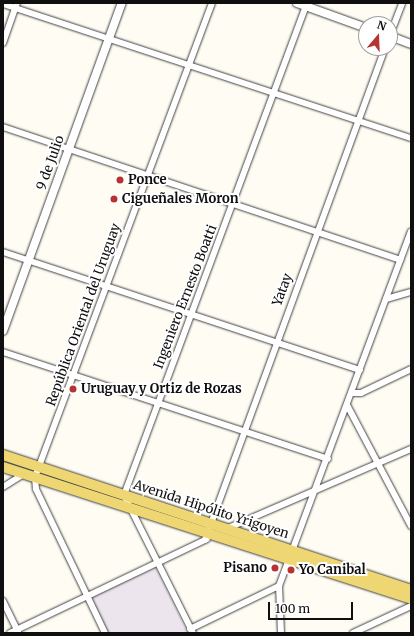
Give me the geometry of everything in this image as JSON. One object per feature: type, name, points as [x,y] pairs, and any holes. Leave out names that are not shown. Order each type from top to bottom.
[{"type":"main road","name":"Avenida Hipólito Yrigoyen","points":[[3,455],[411,590]]},
{"type":"main road","name":"Avenida Hipólito Yrigoyen","points":[[3,467],[131,508],[208,536],[411,600]]},
{"type":"street","name":"9 de Julio","points":[[3,331],[122,3]]},
{"type":"street","name":"República Oriental del Uruguay","points":[[35,477],[212,3]]},
{"type":"street","points":[[297,3],[307,5],[358,25]]},
{"type":"street","points":[[397,16],[402,3]]},
{"type":"street","points":[[3,4],[16,5],[189,65],[411,138]]},
{"type":"street","points":[[3,42],[16,5]]},
{"type":"street","name":"Ingeniero Ernesto Boatti","points":[[124,495],[307,5]]},
{"type":"street","points":[[398,39],[411,44]]},
{"type":"street","name":"Yatay","points":[[208,536],[210,523],[243,430],[382,56]]},
{"type":"street","points":[[3,127],[400,260]]},
{"type":"street","points":[[281,633],[279,586],[291,550],[348,406],[411,232]]},
{"type":"street","points":[[3,252],[360,370]]},
{"type":"street","points":[[386,299],[411,292]]},
{"type":"street","points":[[3,352],[328,459]]},
{"type":"street","points":[[352,394],[411,369]]},
{"type":"street","points":[[348,406],[380,464],[411,526]]},
{"type":"street","points":[[10,633],[18,631],[87,596],[158,563],[208,536],[380,464],[411,449]]},
{"type":"street","points":[[3,487],[24,474]]},
{"type":"street","points":[[35,477],[36,489],[105,633]]},
{"type":"street","points":[[124,495],[192,631],[279,586]]},
{"type":"street","points":[[3,601],[18,631]]},
{"type":"street","points":[[353,633],[364,631],[411,606]]},
{"type":"shaded area","points":[[156,567],[188,633],[108,633],[91,597]]},
{"type":"place","name":"Ponce","points":[[120,180]]},
{"type":"place","name":"Cigueñales Moron","points":[[114,199]]},
{"type":"place","name":"Uruguay y Ortiz de Rozas","points":[[73,389]]},
{"type":"place","name":"Pisano","points":[[275,568]]},
{"type":"place","name":"Yo Canibal","points":[[291,570]]}]
